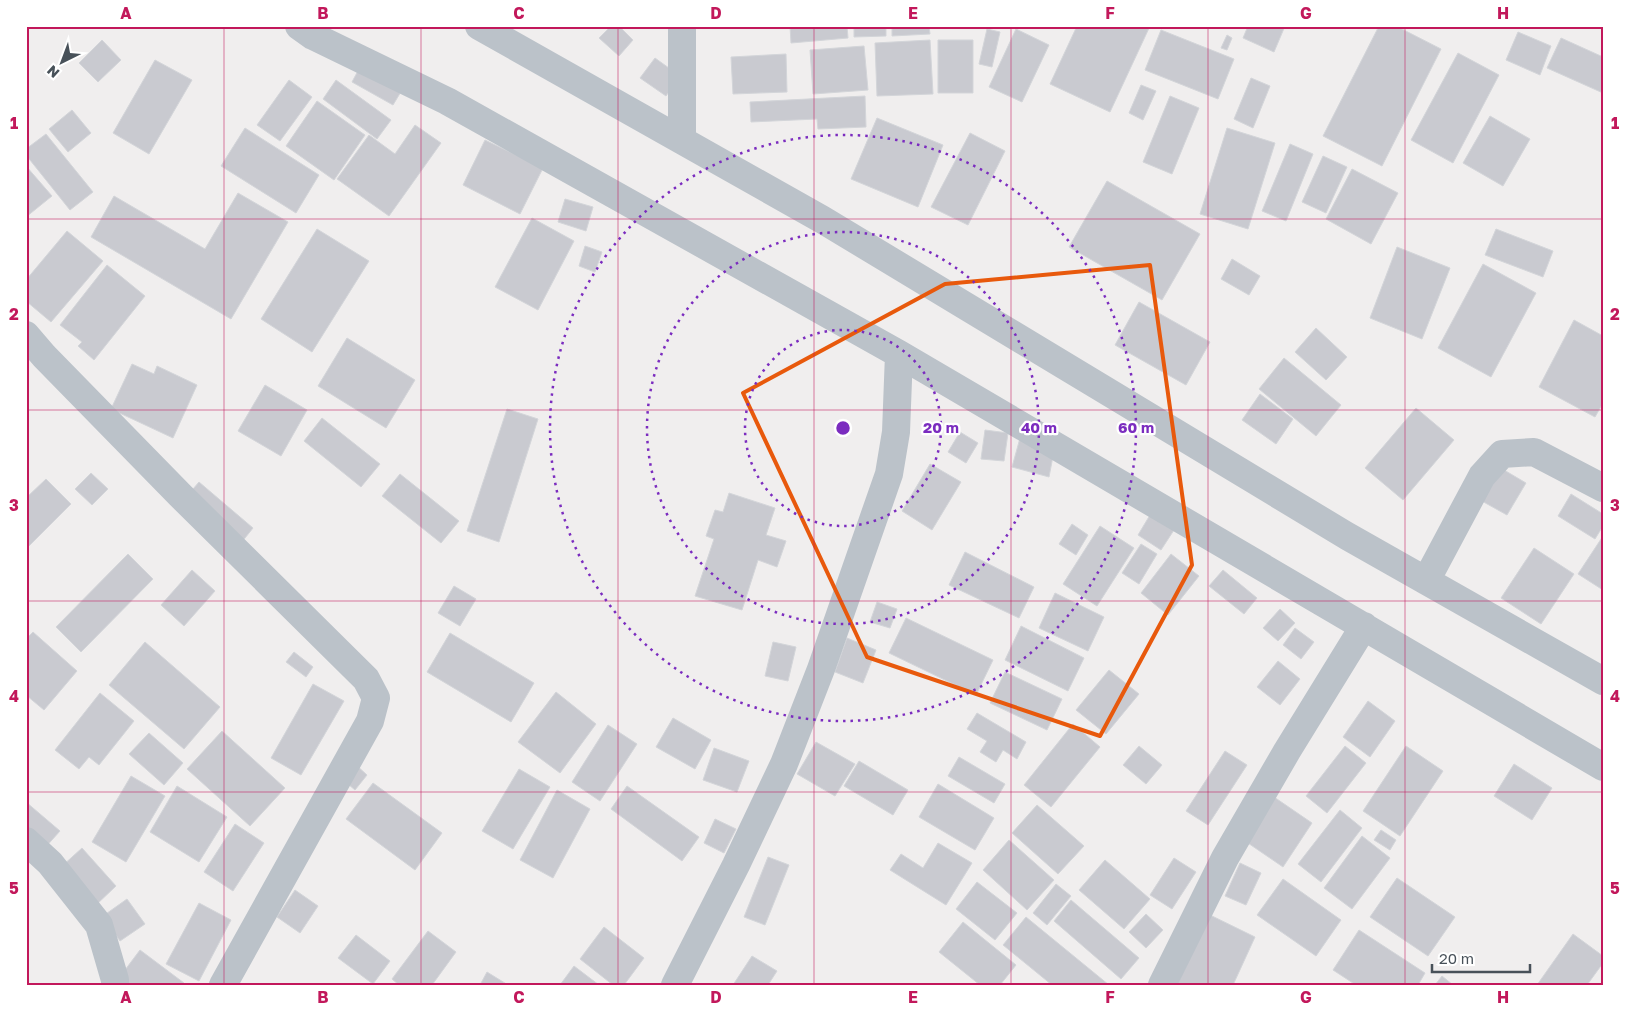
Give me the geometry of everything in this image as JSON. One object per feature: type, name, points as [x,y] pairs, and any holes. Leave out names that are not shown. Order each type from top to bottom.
[{"type":"street","points":[[299,26],[313,36],[447,101],[899,354],[1603,766]]},
{"type":"street","points":[[478,26],[823,220],[1330,526],[1603,681]]},
{"type":"street","points":[[682,26],[682,140]]},
{"type":"street","points":[[26,335],[44,356],[187,502],[366,680],[376,698],[370,721],[223,985]]},
{"type":"street","points":[[675,985],[736,865],[784,764],[821,669],[889,474],[896,432],[899,354]]},
{"type":"street","points":[[1426,580],[1482,476],[1502,454],[1534,452],[1603,488]]},
{"type":"street","points":[[1162,985],[1225,858],[1287,751],[1364,626]]},
{"type":"street","points":[[26,841],[50,863],[99,925],[115,985]]},
{"type":"highlighted area","points":[[1150,265],[1192,565],[1100,736],[867,657],[743,393],[945,284]]},
{"type":"building","points":[[611,26],[619,26],[633,40],[619,56],[599,38]]},
{"type":"building","points":[[790,26],[847,26],[848,38],[791,43]]},
{"type":"building","points":[[854,26],[886,26],[886,36],[854,37]]},
{"type":"building","points":[[892,26],[929,26],[930,34],[892,36]]},
{"type":"building","points":[[1077,26],[1150,26],[1110,112],[1050,84]]},
{"type":"building","points":[[1248,26],[1285,26],[1274,52],[1243,38]]},
{"type":"building","points":[[1379,26],[1396,26],[1441,49],[1382,166],[1323,136]]},
{"type":"building","points":[[987,29],[1000,32],[992,67],[979,64]]},
{"type":"building","points":[[1016,29],[1049,45],[1022,102],[989,87]]},
{"type":"building","points":[[1161,30],[1234,59],[1218,99],[1145,70]]},
{"type":"building","points":[[1518,32],[1551,46],[1540,75],[1506,60]]},
{"type":"building","points":[[1227,35],[1232,38],[1227,50],[1221,48]]},
{"type":"building","points":[[1561,38],[1603,57],[1603,93],[1547,68]]},
{"type":"building","points":[[102,40],[121,60],[98,82],[79,63]]},
{"type":"building","points":[[930,40],[933,94],[877,96],[875,43]]},
{"type":"building","points":[[938,40],[973,40],[973,93],[938,93]]},
{"type":"building","points":[[864,46],[868,90],[813,94],[810,50]]},
{"type":"building","points":[[1458,53],[1499,75],[1453,163],[1411,140]]},
{"type":"building","points":[[786,54],[787,92],[733,94],[731,57]]},
{"type":"building","points":[[655,58],[680,76],[666,96],[640,78]]},
{"type":"building","points":[[155,60],[192,80],[149,154],[113,133]]},
{"type":"building","points":[[360,67],[402,90],[393,105],[352,82]]},
{"type":"building","points":[[1251,78],[1270,86],[1253,128],[1234,119]]},
{"type":"building","points":[[289,80],[312,97],[280,141],[257,125]]},
{"type":"building","points":[[336,80],[391,120],[377,139],[323,99]]},
{"type":"building","points":[[1141,85],[1156,91],[1143,120],[1129,113]]},
{"type":"building","points":[[865,96],[866,127],[818,129],[817,119],[751,122],[750,102]]},
{"type":"building","points":[[1170,96],[1199,108],[1172,174],[1143,162]]},
{"type":"building","points":[[317,101],[365,135],[334,180],[286,146]]},
{"type":"building","points":[[72,110],[91,133],[68,152],[49,129]]},
{"type":"building","points":[[1490,116],[1530,139],[1503,186],[1463,163]]},
{"type":"building","points":[[877,118],[943,145],[918,207],[851,179]]},
{"type":"building","points":[[415,125],[441,143],[389,216],[337,179],[369,135],[395,154]]},
{"type":"building","points":[[245,128],[319,175],[296,213],[221,166]]},
{"type":"building","points":[[1227,128],[1275,143],[1248,229],[1200,214]]},
{"type":"building","points":[[970,133],[1005,151],[968,225],[931,207]]},
{"type":"building","points":[[46,134],[93,192],[70,210],[26,155],[26,149]]},
{"type":"building","points":[[485,140],[543,168],[520,214],[463,185]]},
{"type":"building","points":[[1290,144],[1313,154],[1286,221],[1262,211]]},
{"type":"building","points":[[1323,156],[1347,167],[1326,213],[1302,202]]},
{"type":"building","points":[[26,166],[52,196],[26,217]]},
{"type":"building","points":[[1352,169],[1398,193],[1371,244],[1326,219]]},
{"type":"building","points":[[1107,181],[1200,234],[1162,300],[1069,247]]},
{"type":"building","points":[[238,193],[288,222],[231,319],[91,237],[114,196],[205,249]]},
{"type":"building","points":[[565,199],[593,207],[586,231],[558,222]]},
{"type":"building","points":[[532,218],[574,241],[538,310],[495,287]]},
{"type":"building","points":[[317,229],[369,261],[312,352],[261,319]]},
{"type":"building","points":[[1496,229],[1553,251],[1543,277],[1485,255]]},
{"type":"building","points":[[67,231],[103,261],[51,322],[26,301],[26,280]]},
{"type":"building","points":[[585,246],[602,252],[595,272],[579,266]]},
{"type":"building","points":[[1397,247],[1450,268],[1422,339],[1370,318]]},
{"type":"building","points":[[1232,259],[1260,276],[1249,295],[1221,279]]},
{"type":"building","points":[[1483,264],[1536,293],[1491,377],[1438,348]]},
{"type":"building","points":[[107,265],[145,296],[94,360],[78,346],[82,342],[60,325]]},
{"type":"building","points":[[1139,302],[1210,342],[1186,385],[1115,345]]},
{"type":"building","points":[[1574,320],[1603,336],[1603,403],[1595,417],[1539,387]]},
{"type":"building","points":[[1316,328],[1347,357],[1326,380],[1295,352]]},
{"type":"building","points":[[347,338],[415,380],[386,428],[318,386]]},
{"type":"building","points":[[1284,358],[1341,405],[1316,436],[1259,389]]},
{"type":"building","points":[[132,364],[154,374],[157,366],[197,385],[173,438],[111,409]]},
{"type":"building","points":[[265,385],[307,410],[281,456],[238,431]]},
{"type":"building","points":[[1260,394],[1293,419],[1276,444],[1242,420]]},
{"type":"building","points":[[1416,408],[1454,440],[1403,500],[1365,468]]},
{"type":"building","points":[[507,409],[538,419],[499,542],[467,531]]},
{"type":"building","points":[[322,418],[380,464],[361,487],[304,441]]},
{"type":"building","points":[[985,430],[1008,433],[1004,461],[981,459]]},
{"type":"building","points":[[960,432],[978,443],[966,463],[948,452]]},
{"type":"building","points":[[1020,438],[1054,451],[1049,477],[1012,467]]},
{"type":"building","points":[[930,464],[961,482],[932,530],[902,511]]},
{"type":"building","points":[[1499,467],[1526,483],[1507,515],[1480,500]]},
{"type":"building","points":[[91,473],[108,489],[92,505],[75,489]]},
{"type":"building","points":[[400,474],[459,521],[441,543],[382,496]]},
{"type":"building","points":[[46,479],[71,504],[26,549],[26,498]]},
{"type":"building","points":[[199,482],[253,528],[241,543],[187,496]]},
{"type":"building","points":[[729,493],[775,508],[766,535],[786,541],[777,567],[758,560],[742,610],[695,596],[714,539],[706,536],[715,510],[723,512]]},
{"type":"building","points":[[1571,494],[1603,514],[1603,526],[1595,539],[1558,516]]},
{"type":"building","points":[[1150,515],[1174,530],[1161,550],[1138,535]]},
{"type":"building","points":[[1072,524],[1088,535],[1076,555],[1059,544]]},
{"type":"building","points":[[1100,526],[1134,548],[1097,606],[1063,584]]},
{"type":"building","points":[[1603,536],[1603,590],[1578,574]]},
{"type":"building","points":[[1141,544],[1157,554],[1139,584],[1122,573]]},
{"type":"building","points":[[1534,548],[1574,574],[1541,624],[1501,598]]},
{"type":"building","points":[[965,552],[1034,587],[1019,618],[949,585]]},
{"type":"building","points":[[128,554],[153,579],[81,652],[56,627]]},
{"type":"building","points":[[1171,554],[1199,576],[1168,615],[1141,593]]},
{"type":"building","points":[[192,570],[215,591],[184,626],[161,605]]},
{"type":"building","points":[[1223,570],[1257,598],[1244,614],[1209,586]]},
{"type":"building","points":[[454,586],[476,599],[460,626],[438,613]]},
{"type":"building","points":[[1055,593],[1104,617],[1088,651],[1039,628]]},
{"type":"building","points":[[877,602],[897,609],[890,628],[870,622]]},
{"type":"building","points":[[1280,609],[1295,623],[1278,641],[1263,628]]},
{"type":"building","points":[[906,618],[993,660],[976,695],[889,653]]},
{"type":"building","points":[[1021,626],[1084,658],[1068,691],[1005,660]]},
{"type":"building","points":[[1295,628],[1314,642],[1301,659],[1283,645]]},
{"type":"building","points":[[33,632],[77,671],[44,710],[26,695],[26,639]]},
{"type":"building","points":[[450,633],[534,683],[511,722],[427,672]]},
{"type":"building","points":[[847,638],[876,650],[863,683],[835,672]]},
{"type":"building","points":[[145,642],[220,707],[184,749],[109,685]]},
{"type":"building","points":[[773,642],[796,647],[788,681],[765,676]]},
{"type":"building","points":[[294,652],[313,667],[306,677],[286,662]]},
{"type":"building","points":[[1278,661],[1300,679],[1280,705],[1257,687]]},
{"type":"building","points":[[1109,670],[1139,694],[1106,734],[1076,710]]},
{"type":"building","points":[[1005,672],[1062,699],[1047,730],[990,703]]},
{"type":"building","points":[[313,684],[344,701],[301,775],[271,758]]},
{"type":"building","points":[[556,692],[596,724],[560,773],[518,742]]},
{"type":"building","points":[[100,693],[134,721],[99,765],[89,757],[79,769],[55,750]]},
{"type":"building","points":[[1368,701],[1395,721],[1370,757],[1343,737]]},
{"type":"building","points":[[977,713],[1026,742],[1017,759],[1003,750],[996,762],[980,752],[987,741],[967,729]]},
{"type":"building","points":[[673,718],[711,740],[695,769],[656,747]]},
{"type":"building","points":[[1073,724],[1100,747],[1051,807],[1024,785]]},
{"type":"building","points":[[608,725],[637,744],[600,801],[572,782]]},
{"type":"building","points":[[222,731],[285,788],[250,826],[187,769]]},
{"type":"building","points":[[149,733],[183,763],[164,785],[129,754]]},
{"type":"building","points":[[816,742],[855,764],[835,796],[797,774]]},
{"type":"building","points":[[1139,746],[1162,765],[1146,784],[1123,765]]},
{"type":"building","points":[[1345,746],[1366,763],[1327,813],[1306,796]]},
{"type":"building","points":[[1406,746],[1443,771],[1400,836],[1363,811]]},
{"type":"building","points":[[714,748],[749,761],[737,792],[703,780]]},
{"type":"building","points":[[1225,751],[1247,765],[1208,825],[1186,811]]},
{"type":"building","points":[[959,757],[1005,784],[994,803],[948,776]]},
{"type":"building","points":[[859,761],[908,790],[893,815],[844,786]]},
{"type":"building","points":[[355,764],[367,775],[355,790],[342,779]]},
{"type":"building","points":[[1514,764],[1552,788],[1532,820],[1494,796]]},
{"type":"building","points":[[519,769],[550,787],[513,849],[482,831]]},
{"type":"building","points":[[131,776],[165,796],[126,862],[92,842]]},
{"type":"building","points":[[373,783],[442,833],[415,870],[346,819]]},
{"type":"building","points":[[938,784],[994,818],[975,850],[919,817]]},
{"type":"building","points":[[177,786],[227,817],[199,862],[150,832]]},
{"type":"building","points":[[627,786],[699,837],[682,861],[611,809]]},
{"type":"building","points":[[557,790],[590,809],[553,878],[520,860]]},
{"type":"building","points":[[1274,797],[1312,823],[1283,867],[1245,841]]},
{"type":"building","points":[[26,802],[60,831],[43,850],[26,836]]},
{"type":"building","points":[[1037,805],[1084,846],[1058,874],[1012,833]]},
{"type":"building","points":[[1340,810],[1362,828],[1321,882],[1298,864]]},
{"type":"building","points":[[715,819],[736,829],[724,853],[704,843]]},
{"type":"building","points":[[235,824],[264,843],[233,891],[204,872]]},
{"type":"building","points":[[1381,830],[1396,840],[1390,850],[1374,840]]},
{"type":"building","points":[[1362,836],[1390,858],[1352,909],[1324,888]]},
{"type":"building","points":[[1009,840],[1054,880],[1027,910],[983,870]]},
{"type":"building","points":[[938,843],[972,863],[946,905],[890,870],[901,854],[923,868]]},
{"type":"building","points":[[82,848],[116,886],[96,905],[61,867]]},
{"type":"building","points":[[768,857],[789,865],[765,925],[744,917]]},
{"type":"building","points":[[1174,858],[1196,872],[1172,909],[1150,895]]},
{"type":"building","points":[[1105,860],[1150,899],[1124,929],[1079,890]]},
{"type":"building","points":[[1240,863],[1261,873],[1246,905],[1225,896]]},
{"type":"building","points":[[1397,878],[1455,917],[1428,956],[1370,917]]},
{"type":"building","points":[[1283,879],[1341,920],[1316,956],[1257,915]]},
{"type":"building","points":[[977,882],[1017,913],[995,940],[956,909]]},
{"type":"building","points":[[1056,884],[1071,896],[1047,925],[1033,913]]},
{"type":"building","points":[[295,890],[318,906],[300,933],[277,917]]},
{"type":"building","points":[[127,899],[145,924],[120,941],[103,916]]},
{"type":"building","points":[[1071,900],[1139,958],[1121,979],[1054,921]]},
{"type":"building","points":[[199,903],[231,920],[199,981],[166,964]]},
{"type":"building","points":[[1146,914],[1163,930],[1146,948],[1129,932]]},
{"type":"building","points":[[1210,915],[1255,937],[1233,985],[1177,985]]},
{"type":"building","points":[[1026,917],[1109,985],[1052,985],[1003,945]]},
{"type":"building","points":[[963,922],[1016,965],[1000,985],[980,985],[939,952]]},
{"type":"building","points":[[604,927],[644,958],[624,985],[613,985],[580,959]]},
{"type":"building","points":[[1359,930],[1425,973],[1418,985],[1356,985],[1333,970]]},
{"type":"building","points":[[428,931],[456,952],[432,985],[399,985],[392,979]]},
{"type":"building","points":[[1573,934],[1603,956],[1603,963],[1587,985],[1537,985]]},
{"type":"building","points":[[356,935],[390,961],[373,984],[338,958]]},
{"type":"building","points":[[140,950],[184,983],[182,985],[128,985],[119,978]]},
{"type":"building","points":[[752,956],[777,971],[768,985],[733,985]]},
{"type":"building","points":[[574,966],[599,985],[560,985]]},
{"type":"building","points":[[487,972],[508,985],[480,985]]},
{"type":"building","points":[[1442,976],[1453,985],[1435,985]]}]
